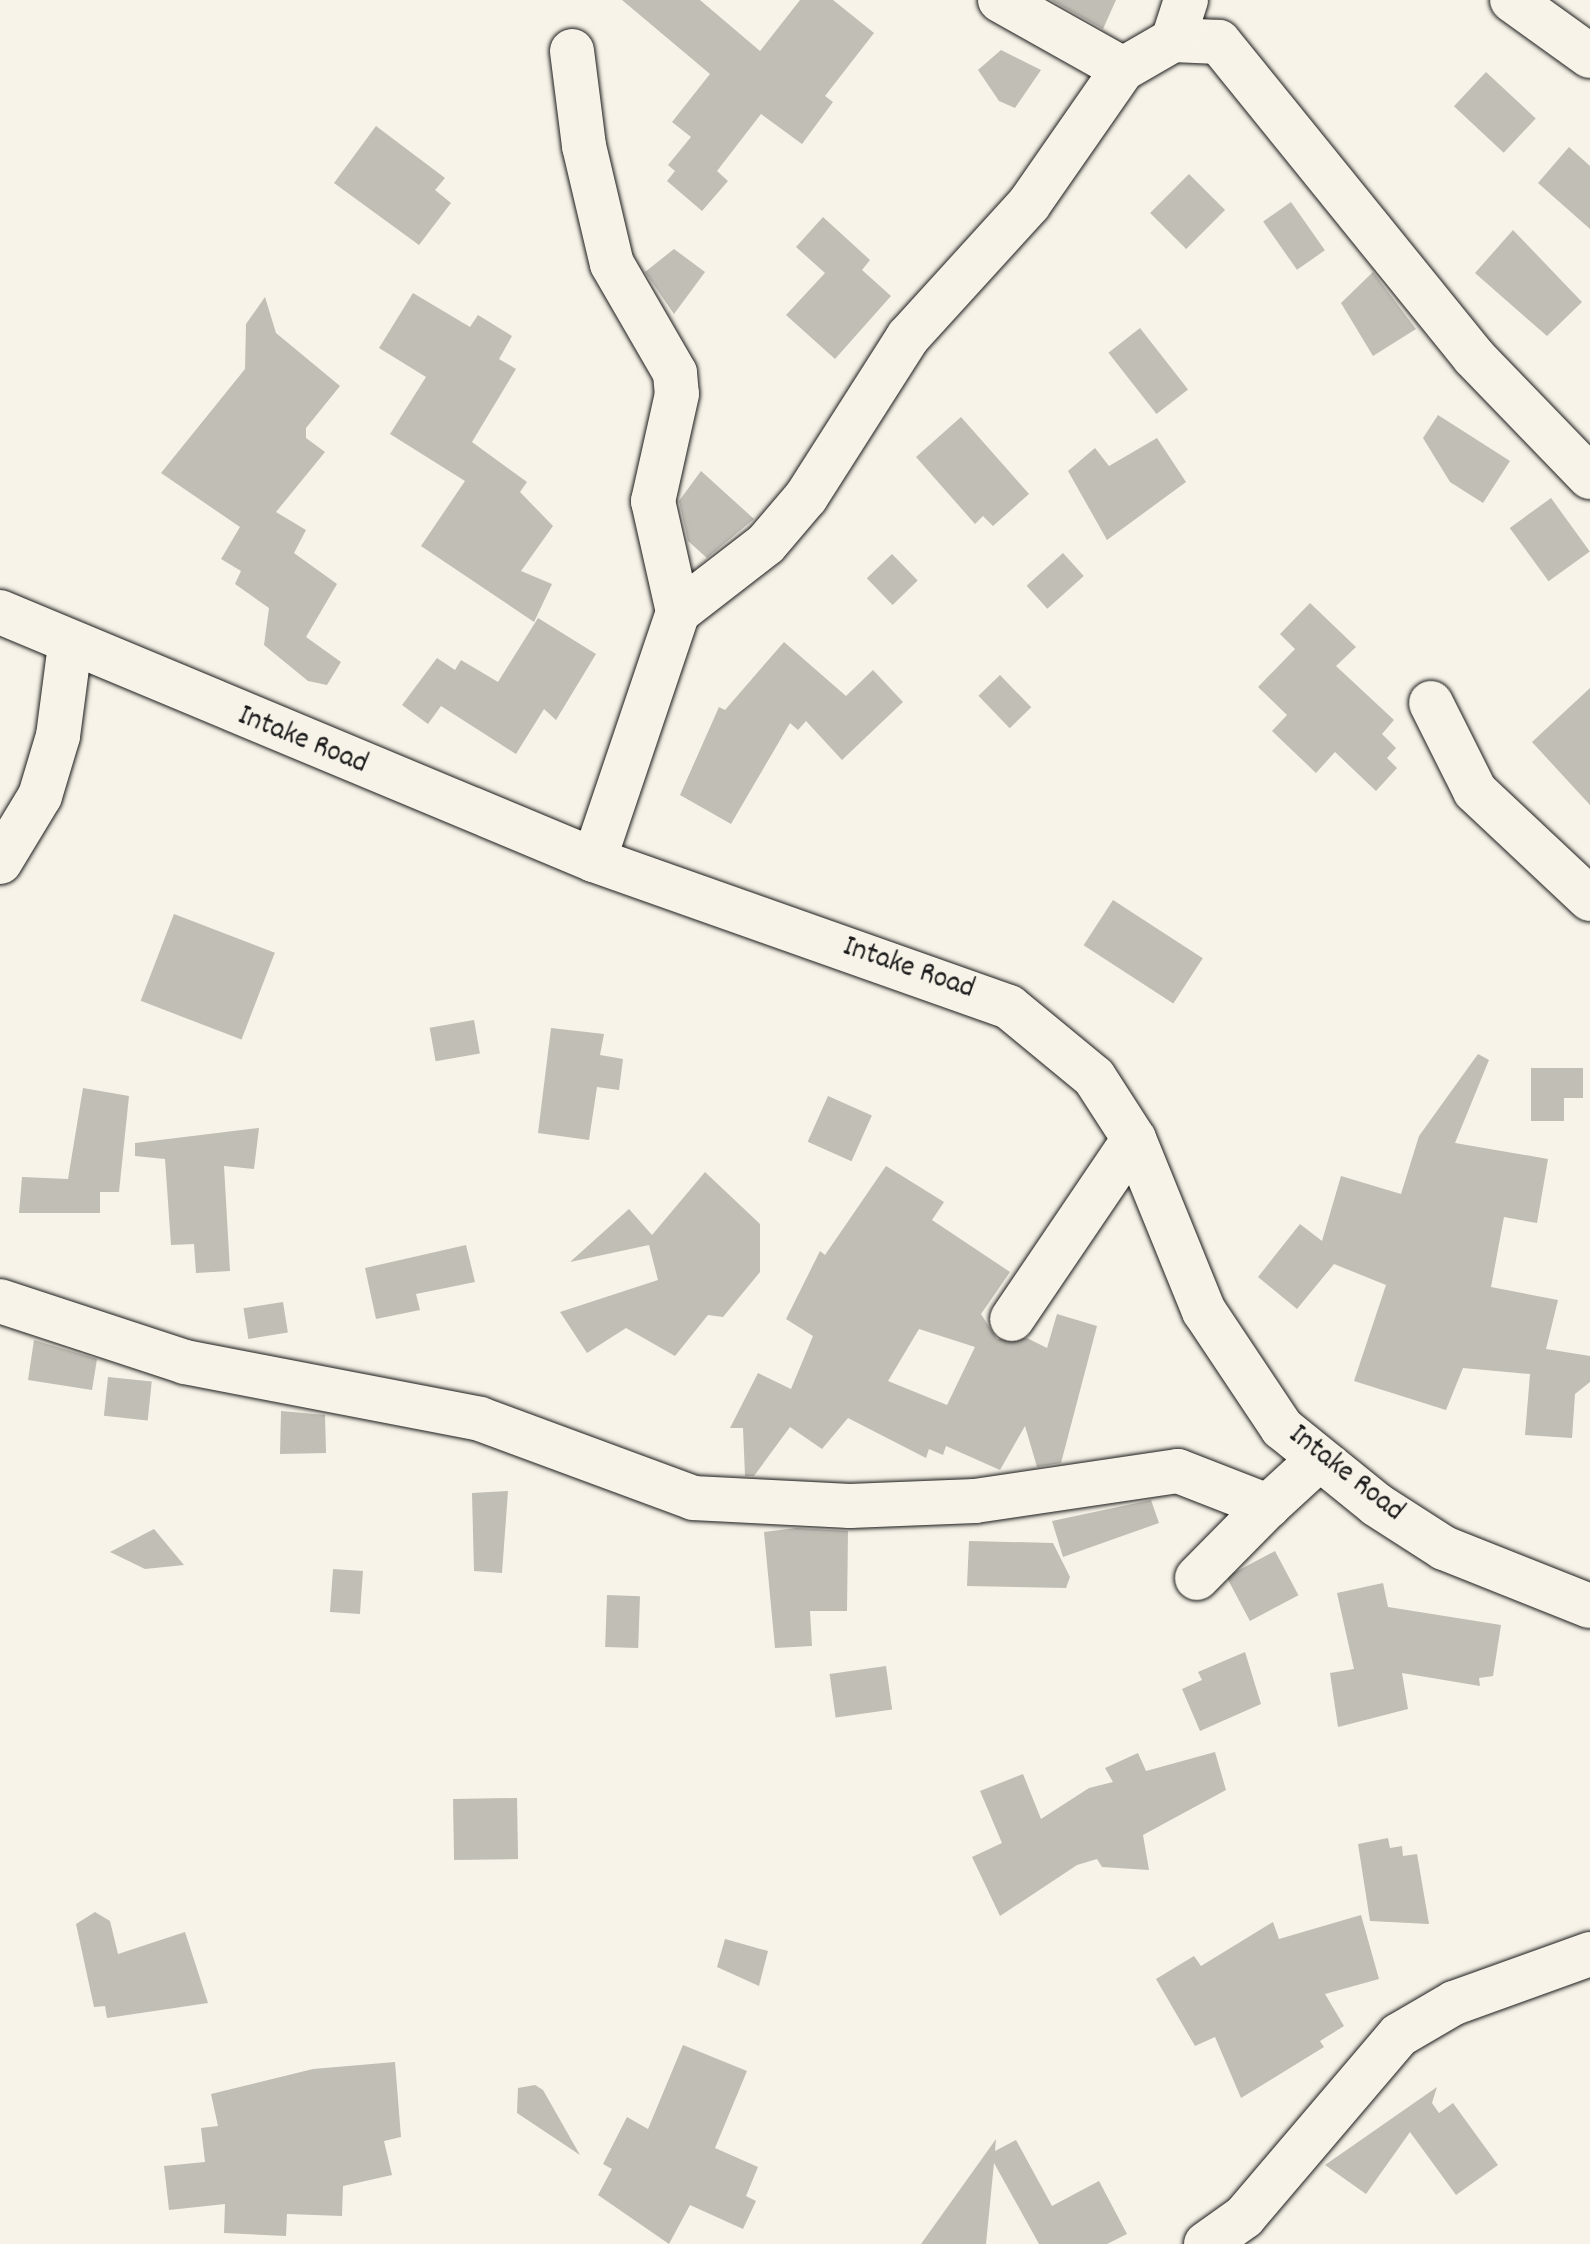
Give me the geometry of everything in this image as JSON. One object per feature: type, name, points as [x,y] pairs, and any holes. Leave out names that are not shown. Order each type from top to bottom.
[{"type":"street","points":[[1000,0],[1123,69]]},
{"type":"street","points":[[1512,0],[1590,56]]},
{"type":"street","points":[[678,612],[766,544],[806,497],[908,337],[1029,204],[1123,69],[1180,20],[1219,42],[1474,357],[1590,477]]},
{"type":"street","points":[[572,51],[584,146],[612,264],[675,373],[674,421],[653,501],[678,612],[594,860]]},
{"type":"street","name":"Intake Road","points":[[0,612],[70,645],[594,860],[1009,1007],[1094,1077],[1134,1139],[1204,1311],[1282,1428],[1318,1460],[1444,1548],[1590,1606]]},
{"type":"street","points":[[0,862],[40,796],[58,736],[70,645]]},
{"type":"street","points":[[1431,703],[1475,791],[1590,899]]},
{"type":"street","points":[[1012,1319],[1134,1139]]},
{"type":"street","points":[[0,1301],[185,1362],[480,1419],[693,1498],[850,1506],[975,1501],[1178,1471],[1268,1506]]},
{"type":"street","points":[[1197,1578],[1318,1460]]},
{"type":"street","points":[[1206,2244],[1244,2217],[1399,2035],[1454,2003],[1590,1954]]},
{"type":"building","points":[[622,0],[700,0],[760,51],[800,0],[833,0],[874,33],[825,96],[833,102],[802,144],[761,114],[717,171],[728,181],[702,211],[667,181],[675,171],[668,165],[691,137],[672,122],[710,74]]},
{"type":"building","points":[[1051,0],[1116,0],[1103,29]]},
{"type":"building","points":[[1001,50],[1041,70],[1015,108],[999,101],[978,70]]},
{"type":"building","points":[[1486,72],[1536,118],[1504,153],[1454,106]]},
{"type":"building","points":[[376,126],[445,178],[435,190],[451,203],[419,245],[334,183]]},
{"type":"building","points":[[1569,147],[1590,166],[1590,229],[1538,183]]},
{"type":"building","points":[[1189,174],[1225,210],[1186,249],[1150,213]]},
{"type":"building","points":[[1291,202],[1325,250],[1297,270],[1263,222]]},
{"type":"building","points":[[823,217],[870,260],[862,270],[891,296],[835,359],[786,315],[825,273],[796,247]]},
{"type":"building","points":[[1513,230],[1582,302],[1547,336],[1475,273]]},
{"type":"building","points":[[674,249],[705,272],[674,314],[645,272]]},
{"type":"building","points":[[1373,272],[1416,329],[1373,356],[1341,303]]},
{"type":"building","points":[[413,293],[470,327],[478,315],[512,336],[499,359],[516,369],[472,442],[527,482],[520,492],[553,526],[521,571],[552,584],[534,622],[421,546],[465,481],[390,434],[426,377],[379,348]]},
{"type":"building","points":[[265,297],[276,333],[340,386],[306,428],[306,438],[325,452],[276,512],[306,530],[294,553],[337,584],[306,637],[341,662],[327,685],[308,681],[264,645],[269,608],[235,584],[241,571],[221,559],[240,527],[161,473],[245,369],[246,324]]},
{"type":"building","points":[[1140,328],[1188,389],[1157,414],[1108,353]]},
{"type":"building","points":[[1438,415],[1510,461],[1483,503],[1450,482],[1423,438]]},
{"type":"building","points":[[961,417],[1029,494],[993,526],[983,516],[975,524],[916,457]]},
{"type":"building","points":[[1157,438],[1186,482],[1107,540],[1068,471],[1095,448],[1109,466]]},
{"type":"building","points":[[701,471],[754,519],[707,558],[688,541],[679,501]]},
{"type":"building","points":[[1551,498],[1590,551],[1549,581],[1510,528]]},
{"type":"building","points":[[1063,553],[1084,576],[1047,609],[1027,586]]},
{"type":"building","points":[[892,554],[918,581],[893,605],[867,578]]},
{"type":"building","points":[[1310,603],[1356,647],[1336,666],[1394,720],[1382,734],[1396,748],[1387,758],[1397,768],[1376,791],[1335,752],[1316,773],[1272,731],[1287,715],[1258,687],[1295,649],[1280,634]]},
{"type":"building","points":[[538,618],[596,654],[556,720],[544,709],[516,754],[441,706],[428,724],[402,705],[437,658],[455,670],[461,660],[498,682]]},
{"type":"building","points":[[784,642],[846,696],[873,670],[903,702],[842,760],[806,721],[798,730],[790,723],[731,824],[680,795],[719,707],[725,710]]},
{"type":"building","points":[[1000,675],[1031,707],[1010,728],[978,696]]},
{"type":"building","points":[[1590,688],[1590,805],[1532,742]]},
{"type":"building","points":[[1113,900],[1203,958],[1173,1004],[1084,945]]},
{"type":"building","points":[[174,914],[275,953],[241,1040],[141,1001]]},
{"type":"building","points":[[474,1020],[480,1053],[436,1061],[430,1028]]},
{"type":"building","points":[[551,1028],[604,1034],[600,1055],[623,1059],[619,1090],[597,1087],[589,1140],[538,1133]]},
{"type":"building","points":[[1478,1054],[1489,1060],[1455,1143],[1548,1159],[1537,1223],[1504,1217],[1491,1287],[1558,1300],[1546,1349],[1590,1356],[1590,1382],[1575,1394],[1572,1438],[1525,1435],[1530,1374],[1463,1368],[1446,1410],[1354,1381],[1386,1285],[1334,1264],[1297,1309],[1258,1277],[1300,1224],[1322,1241],[1341,1176],[1401,1194],[1419,1136]]},
{"type":"building","points":[[1531,1068],[1583,1068],[1583,1098],[1564,1098],[1564,1121],[1531,1121]]},
{"type":"building","points":[[83,1088],[129,1096],[119,1192],[100,1192],[100,1213],[19,1213],[22,1177],[68,1179]]},
{"type":"building","points":[[828,1096],[872,1116],[852,1161],[808,1142]]},
{"type":"building","points":[[259,1128],[254,1169],[224,1166],[230,1271],[196,1273],[194,1244],[171,1245],[165,1159],[135,1156],[135,1143]]},
{"type":"building","points":[[886,1166],[944,1202],[932,1220],[1010,1272],[981,1314],[997,1339],[1027,1338],[1047,1348],[1057,1314],[1097,1326],[1061,1463],[1037,1467],[1025,1426],[1000,1470],[946,1446],[943,1455],[929,1449],[926,1458],[848,1418],[822,1449],[790,1427],[754,1476],[745,1476],[743,1428],[730,1428],[758,1373],[791,1389],[813,1336],[786,1319],[820,1251],[825,1255]],"holes":[[[919,1329],[975,1347],[947,1405],[888,1381]]]},
{"type":"building","points":[[705,1172],[760,1224],[760,1272],[723,1317],[708,1315],[675,1356],[626,1328],[587,1353],[560,1312],[658,1280],[649,1245],[570,1262],[629,1209],[652,1235]]},
{"type":"building","points":[[466,1245],[475,1282],[416,1294],[420,1310],[376,1319],[365,1268]]},
{"type":"building","points":[[283,1302],[288,1333],[248,1339],[243,1308]]},
{"type":"building","points":[[34,1340],[97,1359],[92,1390],[28,1380]]},
{"type":"building","points":[[108,1377],[152,1382],[148,1420],[104,1416]]},
{"type":"building","points":[[281,1411],[325,1415],[326,1453],[280,1454]]},
{"type":"building","points":[[508,1491],[502,1573],[474,1571],[472,1493]]},
{"type":"building","points":[[1151,1500],[1159,1523],[1063,1557],[1052,1521]]},
{"type":"building","points":[[796,1528],[848,1531],[847,1611],[810,1611],[812,1646],[775,1648],[764,1532]]},
{"type":"building","points":[[154,1529],[184,1565],[145,1569],[110,1552]]},
{"type":"building","points":[[969,1541],[1053,1543],[1070,1577],[1066,1588],[967,1586]]},
{"type":"building","points":[[1275,1551],[1298,1595],[1250,1621],[1226,1577]]},
{"type":"building","points":[[333,1569],[363,1571],[360,1614],[330,1612]]},
{"type":"building","points":[[1383,1583],[1388,1607],[1501,1625],[1493,1676],[1479,1678],[1480,1686],[1402,1673],[1408,1709],[1338,1727],[1330,1673],[1354,1669],[1337,1593]]},
{"type":"building","points":[[607,1595],[640,1596],[638,1648],[605,1647]]},
{"type":"building","points":[[1245,1652],[1261,1704],[1200,1731],[1182,1689],[1202,1680],[1198,1672]]},
{"type":"building","points":[[886,1666],[892,1710],[836,1718],[830,1674]]},
{"type":"building","points":[[1215,1752],[1226,1790],[1143,1835],[1149,1870],[1102,1867],[1097,1859],[1077,1865],[1000,1916],[972,1857],[1002,1843],[980,1791],[1023,1774],[1041,1819],[1089,1788],[1113,1782],[1105,1768],[1138,1753],[1146,1771]]},
{"type":"building","points":[[517,1798],[518,1859],[454,1860],[453,1799]]},
{"type":"building","points":[[1388,1838],[1390,1848],[1402,1846],[1403,1856],[1417,1854],[1429,1924],[1370,1921],[1358,1844]]},
{"type":"building","points":[[95,1912],[110,1921],[118,1954],[185,1932],[208,2003],[107,2018],[105,2006],[94,2007],[76,1924]]},
{"type":"building","points":[[1361,1915],[1379,1979],[1325,1994],[1344,2026],[1320,2041],[1324,2047],[1241,2098],[1215,2037],[1195,2046],[1156,1979],[1194,1956],[1201,1966],[1273,1922],[1279,1939]]},
{"type":"building","points":[[725,1939],[768,1951],[759,1986],[717,1967]]},
{"type":"building","points":[[683,2045],[747,2071],[715,2148],[758,2167],[746,2196],[756,2201],[743,2229],[690,2205],[669,2244],[598,2195],[612,2169],[603,2164],[627,2117],[648,2129]]},
{"type":"building","points":[[395,2062],[401,2137],[384,2141],[392,2175],[343,2186],[342,2216],[287,2214],[286,2236],[224,2233],[225,2204],[169,2210],[164,2166],[205,2162],[201,2128],[218,2126],[211,2094],[313,2069]]},
{"type":"building","points":[[535,2085],[543,2090],[580,2155],[517,2113],[518,2088]]},
{"type":"building","points":[[1437,2087],[1432,2103],[1439,2113],[1453,2103],[1498,2165],[1456,2195],[1410,2132],[1366,2194],[1325,2165]]},
{"type":"building","points":[[996,2139],[995,2151],[1016,2140],[1052,2206],[1099,2181],[1127,2234],[1107,2244],[1039,2244],[994,2163],[986,2244],[921,2244]]}]
